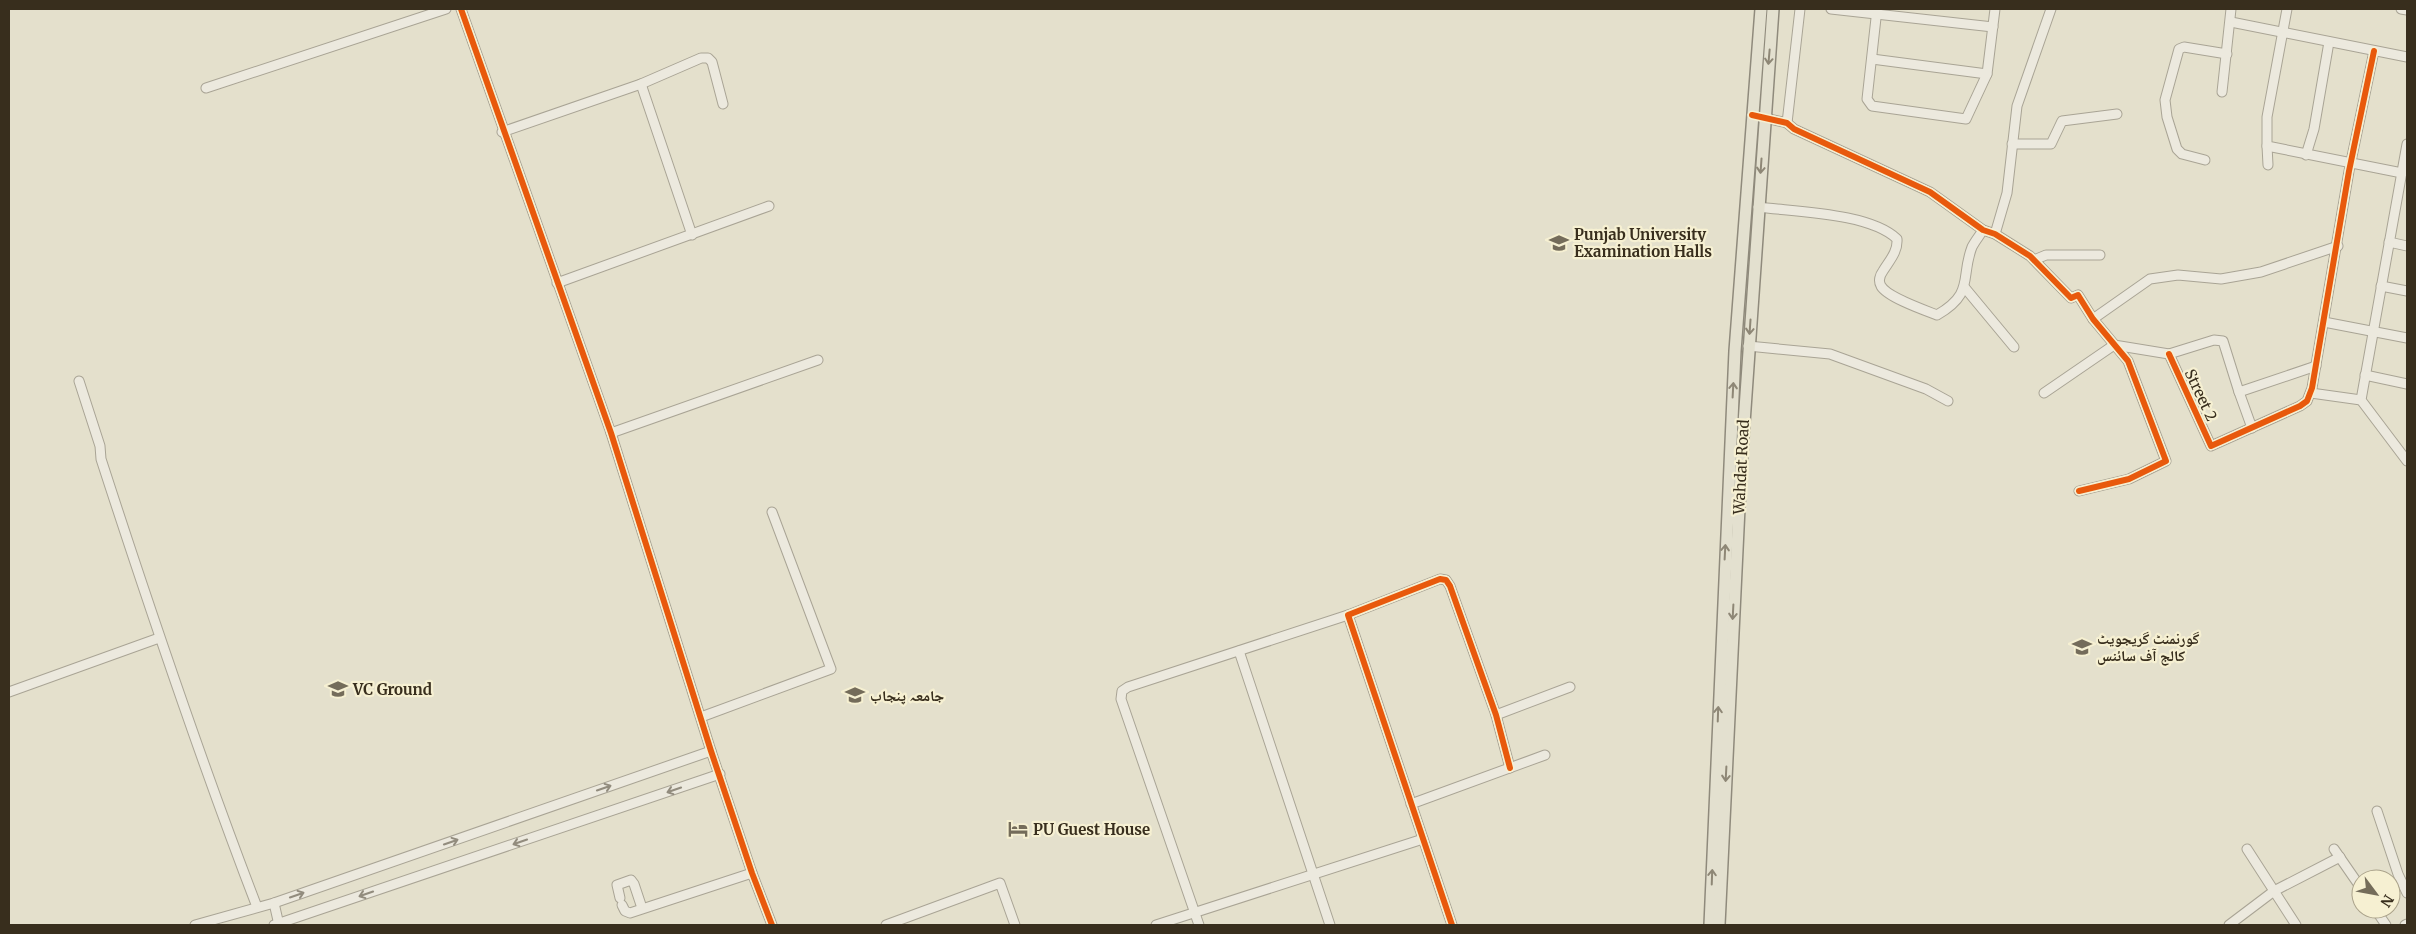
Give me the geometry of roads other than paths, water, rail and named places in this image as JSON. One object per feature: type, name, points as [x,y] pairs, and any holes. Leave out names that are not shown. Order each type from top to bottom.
[{"type":"main road","name":"Wahdat Road","points":[[1710,925],[1735,351],[1761,9]]},
{"type":"main road","name":"Wahdat Road","points":[[1719,925],[1732,619],[1748,346],[1773,9]]},
{"type":"street","points":[[206,88],[446,9]]},
{"type":"street","points":[[460,9],[502,132],[611,432],[712,751],[752,873],[772,925]]},
{"type":"street","points":[[1787,123],[1800,9]]},
{"type":"street","points":[[1831,9],[1877,12],[1993,27]]},
{"type":"street","points":[[1877,12],[1867,99],[1872,106],[1966,119],[1987,74],[1996,9]]},
{"type":"street","points":[[1996,234],[2007,193],[2017,106],[2051,9]]},
{"type":"street","points":[[2222,92],[2231,9]]},
{"type":"street","points":[[2268,165],[2267,117],[2287,9]]},
{"type":"street","points":[[2400,9],[2407,10]]},
{"type":"street","points":[[2231,22],[2407,57]]},
{"type":"street","points":[[2306,155],[2314,129],[2329,42]]},
{"type":"street","points":[[2205,160],[2182,154],[2177,149],[2167,117],[2165,100],[2179,49],[2184,47],[2227,54]]},
{"type":"street","points":[[2044,393],[2114,345],[2169,354],[2214,340],[2223,341],[2252,428],[2307,401],[2311,393],[2351,163],[2374,51]]},
{"type":"street","points":[[502,132],[641,84],[701,58],[708,58],[712,62],[723,104]]},
{"type":"street","points":[[1872,59],[1987,74]]},
{"type":"street","points":[[641,84],[692,235]]},
{"type":"street","points":[[2012,144],[2051,144],[2062,121],[2117,114]]},
{"type":"street","points":[[1752,115],[1787,123],[1794,129],[1930,192],[1983,230],[1996,234],[2034,260],[2070,298],[2078,295],[2093,319],[2128,361],[2166,460],[2130,479],[2079,491]]},
{"type":"street","points":[[2267,146],[2402,173]]},
{"type":"street","points":[[2360,400],[2407,147]]},
{"type":"street","points":[[2398,197],[2407,198]]},
{"type":"street","points":[[557,283],[768,206]]},
{"type":"street","points":[[1758,207],[1864,222],[1884,229],[1897,239],[1897,244],[1893,255],[1881,274],[1881,287],[1890,294],[1937,315],[1948,309],[1965,288],[1972,246],[1983,230]]},
{"type":"street","points":[[2389,242],[2407,246]]},
{"type":"street","points":[[2093,319],[2150,279],[2178,276],[2221,279],[2261,272],[2338,246]]},
{"type":"street","points":[[2034,260],[2046,255],[2100,255]]},
{"type":"street","points":[[2381,286],[2407,291]]},
{"type":"street","points":[[1965,288],[2014,347]]},
{"type":"street","points":[[2324,322],[2407,338]]},
{"type":"street","points":[[1748,346],[1830,354],[1926,389],[1948,401]]},
{"type":"street","name":"Street 2","points":[[2169,354],[2211,446],[2252,428]]},
{"type":"street","points":[[611,432],[818,360]]},
{"type":"street","points":[[2239,392],[2316,366]]},
{"type":"street","points":[[2365,375],[2407,384]]},
{"type":"street","points":[[79,380],[100,446],[101,459],[159,638],[195,743],[258,907]]},
{"type":"street","points":[[2311,393],[2360,400],[2407,461]]},
{"type":"street","points":[[701,717],[831,669],[772,512]]},
{"type":"street","points":[[1199,925],[1121,699],[1122,691],[1128,687],[1348,615],[1440,579],[1446,580],[1450,586],[1496,716],[1510,768]]},
{"type":"street","points":[[1348,615],[1452,925]]},
{"type":"street","points":[[9,692],[159,638]]},
{"type":"street","points":[[1239,652],[1330,925]]},
{"type":"street","points":[[1496,716],[1570,687]]},
{"type":"street","points":[[201,925],[274,903],[712,751]]},
{"type":"street","points":[[1411,804],[1545,754]]},
{"type":"street","points":[[274,903],[277,925],[720,774]]},
{"type":"street","points":[[2377,811],[2398,874],[2407,893]]},
{"type":"street","points":[[1156,925],[1422,839]]},
{"type":"street","points":[[2247,848],[2296,925]]},
{"type":"street","points":[[2334,849],[2351,873]]},
{"type":"street","points":[[2229,925],[2274,890],[2340,857]]},
{"type":"street","points":[[642,908],[631,880],[617,885],[621,901],[628,913],[642,908],[650,908],[752,873]]},
{"type":"street","points":[[888,925],[1000,883],[1015,925]]},
{"type":"place","name":"Punjab University Examination Halls","points":[[1559,243]]},
{"type":"place","name":"گورنمنٹ گریجویٹ کالج آف سائنس","points":[[2082,647]]},
{"type":"place","name":"VC Ground","points":[[338,689]]},
{"type":"place","name":"جامعہ پنجاب","points":[[855,695]]},
{"type":"place","name":"PU Guest House","points":[[1018,829]]}]
